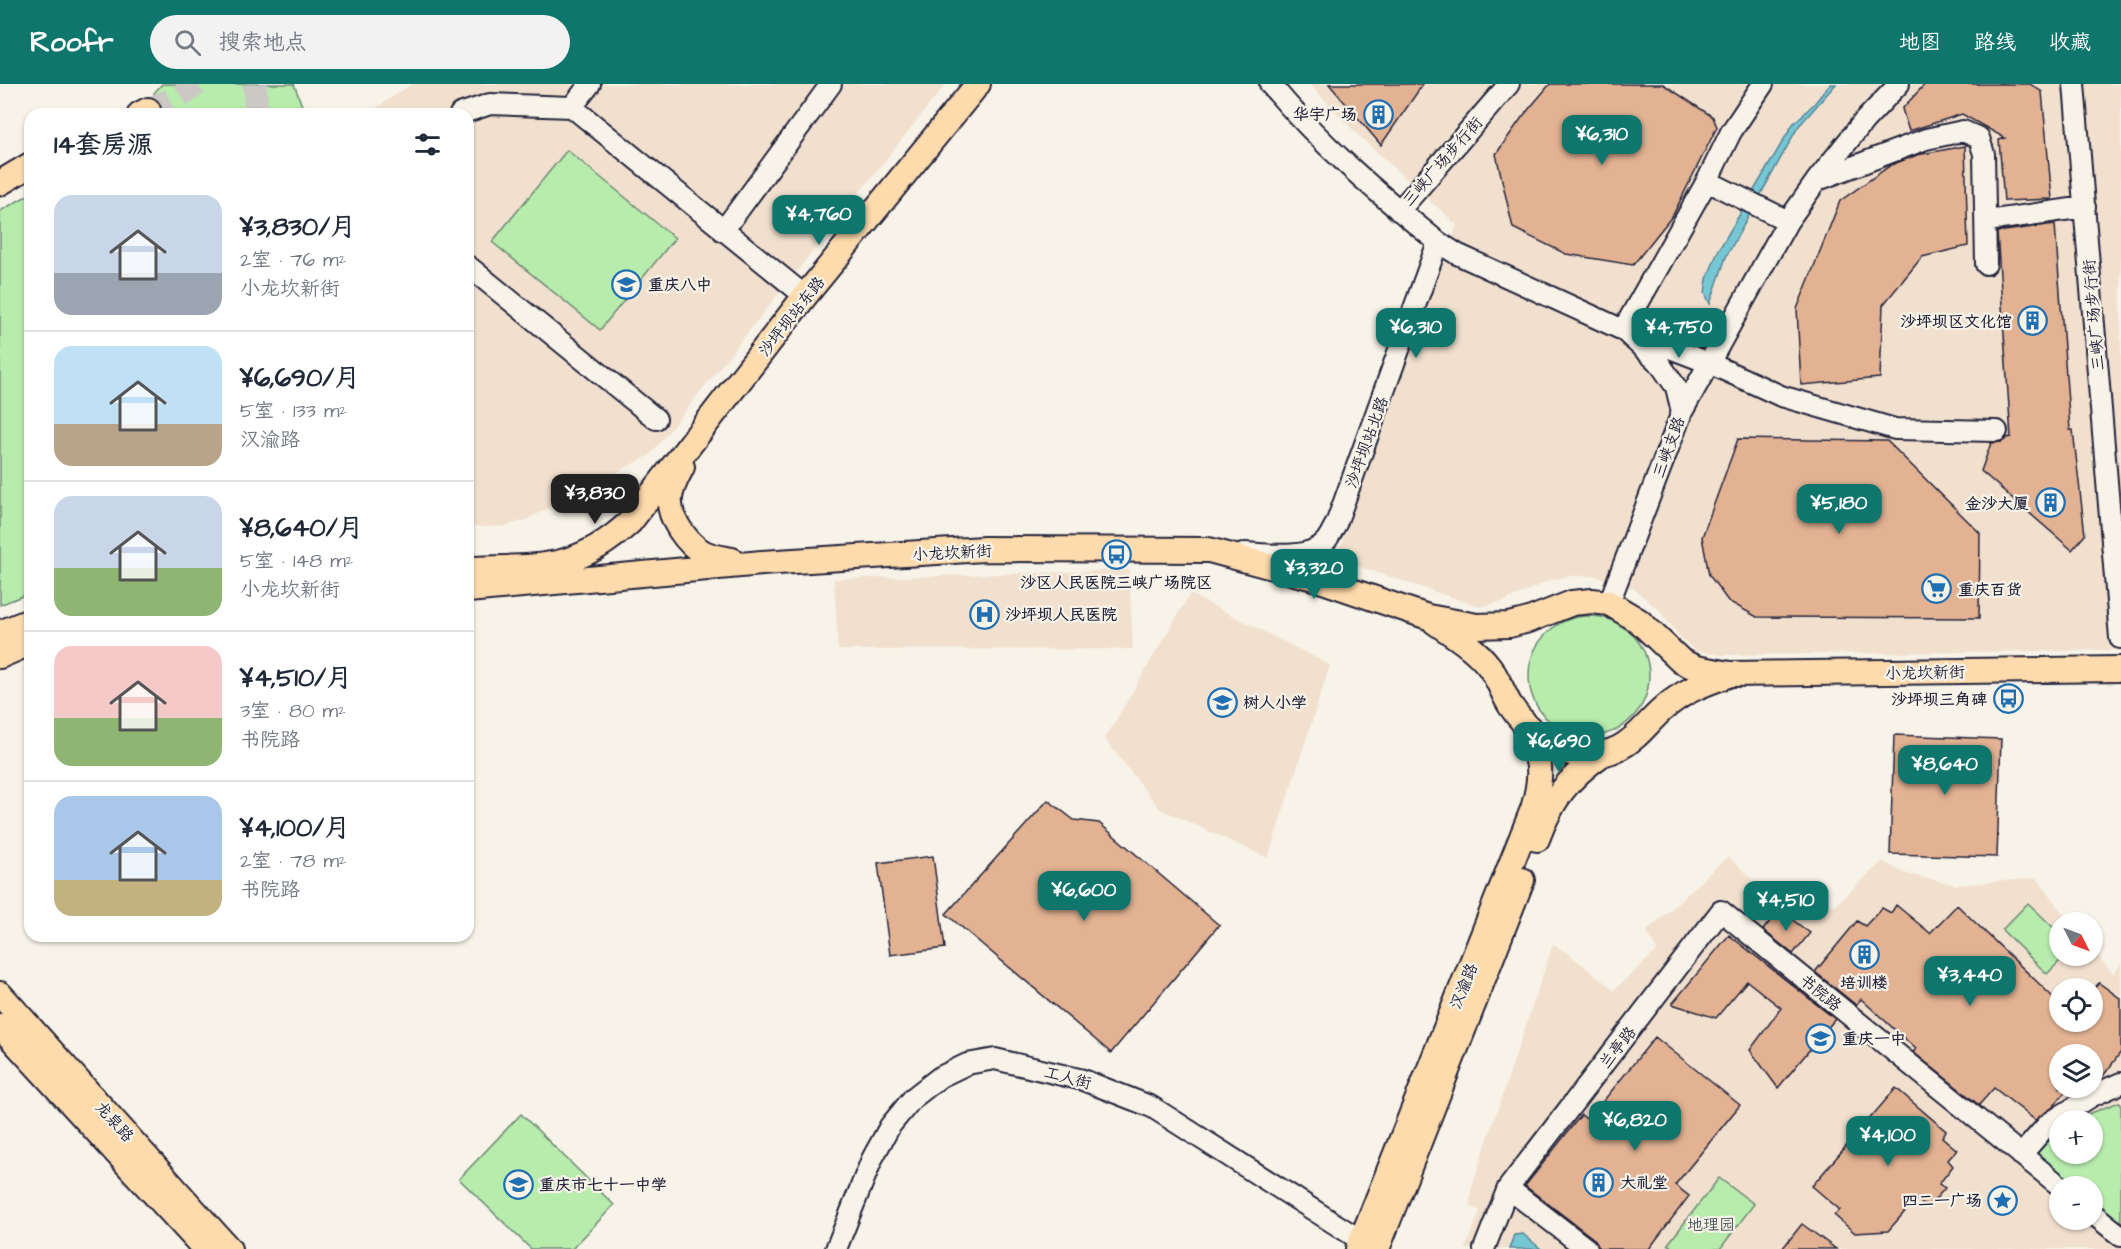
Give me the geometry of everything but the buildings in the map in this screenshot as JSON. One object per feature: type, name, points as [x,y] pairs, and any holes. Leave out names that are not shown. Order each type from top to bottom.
[{"type":"main road","name":"沙坪坝站东路","points":[[696,438],[806,296],[978,84]]},
{"type":"main road","points":[[0,183],[24,169]]},
{"type":"main road","points":[[696,438],[675,482],[670,500],[673,516],[679,528],[702,552],[716,558],[762,563]]},
{"type":"main road","points":[[474,569],[549,566],[574,559],[593,550],[612,538],[630,522],[696,438]]},
{"type":"main road","name":"小龙坎新街","points":[[474,589],[762,563],[984,549],[1209,550],[1317,579],[1428,617],[1477,626],[1509,625],[1529,620],[1572,603],[1592,601],[1609,603],[1639,621],[1681,661],[1696,668],[1730,675],[2121,669]]},
{"type":"main road","name":"小龙坎新街","points":[[1428,617],[1476,651],[1498,679],[1510,704],[1539,736],[1567,753],[1582,756],[1602,754],[1618,748],[1633,739],[1677,697],[1695,686],[1730,675]]},
{"type":"main road","points":[[0,633],[24,623]]},
{"type":"main road","points":[[0,656],[24,646]]},
{"type":"main road","name":"汉渝路","points":[[1366,1246],[1539,790],[1541,772],[1537,755],[1523,721]]},
{"type":"main road","name":"汉渝路","points":[[1366,1246],[1508,918],[1544,821],[1574,775],[1602,754]]},
{"type":"main road","name":"龙泉路","points":[[0,994],[229,1249]]},
{"type":"main road","name":"龙泉路","points":[[0,1026],[205,1249]]},
{"type":"street","points":[[572,107],[590,84]]},
{"type":"street","points":[[723,231],[831,84]]},
{"type":"street","points":[[1270,84],[1325,145],[1400,212],[1438,242]]},
{"type":"street","name":"三峡广场步行街","points":[[1400,212],[1509,84]]},
{"type":"street","points":[[1763,84],[1731,132],[1707,181],[1623,330],[1709,363],[1780,396],[1895,429],[1997,431]]},
{"type":"street","points":[[1682,412],[1788,221],[1864,121],[1899,84]]},
{"type":"street","name":"三峡广场步行街","points":[[2074,84],[2120,638]]},
{"type":"street","points":[[474,109],[490,104],[572,107],[806,296]]},
{"type":"street","points":[[1817,180],[1926,139],[1963,131],[1979,138],[1984,154],[1986,264]]},
{"type":"street","points":[[1707,181],[1788,221]]},
{"type":"street","points":[[1987,221],[2085,207]]},
{"type":"street","name":"三峡支路","points":[[1438,242],[1457,254],[1623,330],[1660,364],[1676,387],[1682,412],[1609,603]]},
{"type":"street","name":"沙坪坝站北路","points":[[1209,550],[1291,555],[1313,551],[1324,543],[1336,524],[1438,242]]},
{"type":"street","points":[[474,271],[656,419]]},
{"type":"street","name":"书院路","points":[[1721,911],[2049,1177]]},
{"type":"street","name":"兰亭路","points":[[1484,1249],[1508,1188],[1721,911]]},
{"type":"street","name":"工人街","points":[[836,1249],[872,1159],[890,1126],[913,1098],[939,1077],[967,1064],[995,1059],[1083,1080],[1152,1107],[1366,1246]]},
{"type":"street","points":[[2021,1155],[2048,1124],[2092,1096],[2121,1083]]},
{"type":"street","points":[[1508,1188],[1587,1249]]},
{"type":"street","points":[[2103,1222],[2121,1236]]},
{"type":"shaded area","name":"重庆八中","points":[[412,84],[946,84],[650,455],[526,520],[505,526],[486,527],[474,526],[474,108],[376,108]]},
{"type":"shaded area","points":[[1309,84],[2121,84],[2121,650],[1722,655],[1695,651],[1678,635],[1658,609],[1633,588],[1596,576],[1568,576],[1548,581],[1505,601],[1481,607],[1336,559],[1457,225],[1359,136]]},
{"type":"shaded area","name":"沙坪坝人民医院","points":[[1129,570],[1133,649],[838,650],[834,579]]},
{"type":"shaded area","name":"树人小学","points":[[1190,594],[1330,665],[1268,858],[1160,809],[1105,739]]},
{"type":"shaded area","name":"重庆一中","points":[[1728,856],[1770,897],[1794,880],[1818,907],[1835,905],[1883,861],[1903,873],[1957,885],[2037,878],[2062,912],[2049,912],[2049,966],[2103,966],[2103,962],[2113,974],[2121,964],[2121,1249],[1465,1249],[1480,1211],[1470,1206],[1471,1189],[1553,944],[1614,990],[1657,951],[1647,931]]},
{"type":"green space","points":[[162,84],[294,84],[303,108],[154,108],[154,93]]},
{"type":"green space","points":[[567,150],[675,238],[600,330],[492,242]]},
{"type":"green space","points":[[24,197],[24,595],[0,605],[0,211]]},
{"type":"green space","points":[[1589,616],[1612,621],[1631,634],[1644,653],[1649,676],[1644,699],[1631,718],[1612,731],[1589,736],[1566,731],[1547,718],[1534,699],[1529,676],[1534,653],[1547,634],[1566,621]]},
{"type":"green space","points":[[2028,903],[2049,923],[2049,966],[2055,966],[2047,974],[2002,930]]},
{"type":"green space","points":[[2121,1103],[2121,1228],[2103,1213],[2103,1176],[2058,1176],[2032,1155],[2049,1141],[2049,1164],[2103,1164],[2103,1110],[2099,1110]]},
{"type":"green space","points":[[521,1114],[614,1205],[572,1249],[531,1249],[459,1179]]},
{"type":"green space","name":"地理园","points":[[1719,1178],[1754,1204],[1720,1249],[1674,1249],[1668,1244]]},
{"type":"water","points":[[1830,84],[1836,84],[1798,127],[1726,257],[1710,304],[1705,293],[1707,279],[1718,251],[1793,124],[1814,104]]},
{"type":"water","points":[[1523,1234],[1541,1249],[1509,1249],[1514,1235]]},
{"type":"tunnel","points":[[153,108],[180,96],[197,84]]},
{"type":"tunnel","points":[[255,84],[256,108]]},
{"type":"place","name":"华宇广场","points":[[1378,114]]},
{"type":"place","name":"重庆八中","points":[[627,284]]},
{"type":"place","name":"沙坪坝区文化馆","points":[[2033,321]]},
{"type":"place","name":"金沙大厦","points":[[2050,503]]},
{"type":"place","name":"沙区人民医院三峡广场院区","points":[[1116,554]]},
{"type":"place","name":"重庆百货","points":[[1937,589]]},
{"type":"place","name":"沙坪坝人民医院","points":[[984,614]]},
{"type":"place","name":"沙坪坝三角碑","points":[[2008,699]]},
{"type":"place","name":"树人小学","points":[[1222,702]]},
{"type":"place","name":"培训楼","points":[[1864,954]]},
{"type":"place","name":"重庆一中","points":[[1821,1038]]},
{"type":"place","name":"大礼堂","points":[[1599,1182]]},
{"type":"place","name":"重庆市七十一中学","points":[[518,1184]]},
{"type":"place","name":"四二一广场","points":[[2003,1200]]}]
